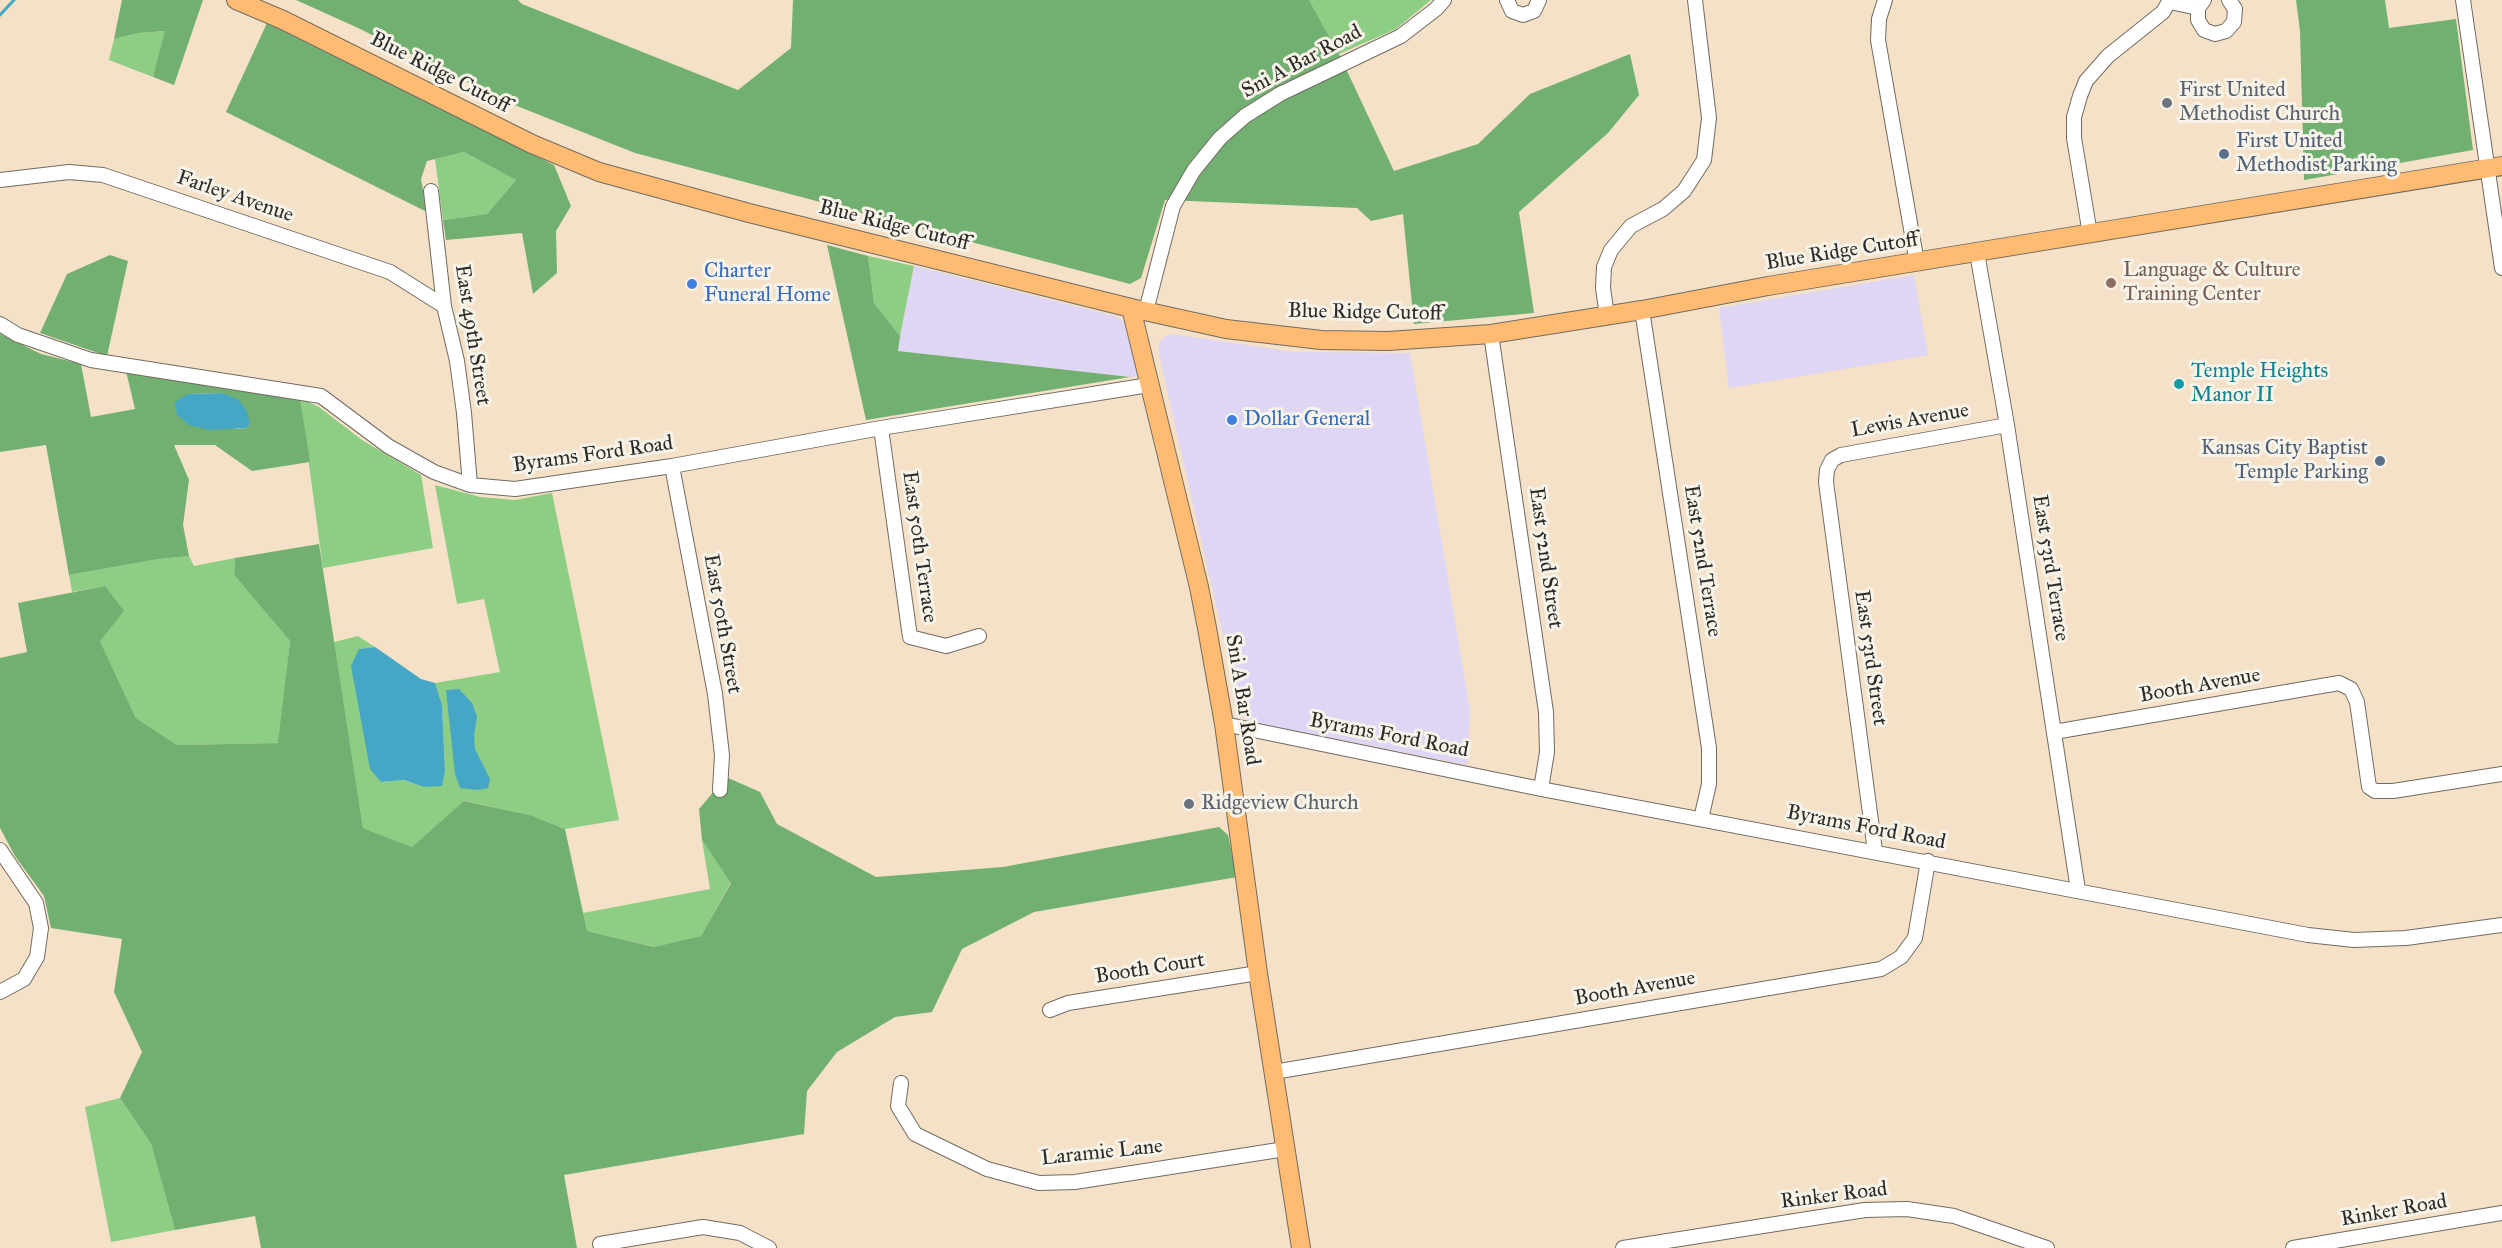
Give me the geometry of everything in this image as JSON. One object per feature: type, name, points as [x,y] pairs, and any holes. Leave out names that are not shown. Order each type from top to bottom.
[{"type":"main road","name":"Blue Ridge Cutoff","points":[[236,0],[283,20],[532,144],[599,172],[749,213],[1138,309],[1226,329],[1321,340],[1388,341],[1491,334],[1642,310],[1768,286],[2494,167]]},
{"type":"main road","name":"Sni A Bar Road","points":[[1138,309],[1149,385],[1199,587],[1224,724],[1258,973],[1301,1248]]},
{"type":"street","name":"Sni A Bar Road","points":[[1138,309],[1173,206],[1194,170],[1220,138],[1245,116],[1280,94],[1401,36],[1444,0]]},
{"type":"street","points":[[1507,0],[1512,10],[1523,15],[1534,11],[1539,0]]},
{"type":"street","points":[[1607,316],[1603,288],[1604,267],[1611,250],[1631,226],[1664,209],[1684,192],[1704,160],[1709,118],[1695,0]]},
{"type":"street","points":[[2090,234],[2074,138],[2074,117],[2079,96],[2086,81],[2108,56],[2163,12],[2170,1],[2201,4],[2198,20],[2204,30],[2221,34],[2234,22],[2235,9],[2229,0]]},
{"type":"street","points":[[2463,0],[2494,167],[2502,268]]},
{"type":"street","points":[[1884,3],[1879,19],[1878,40],[1917,263]]},
{"type":"street","name":"Farley Avenue","points":[[0,180],[69,172],[103,175],[390,272],[444,306]]},
{"type":"street","name":"East 49th Street","points":[[430,192],[444,306],[457,361],[470,485]]},
{"type":"street","name":"East 53rd Terrace","points":[[1977,253],[2007,426],[2078,890]]},
{"type":"street","name":"East 52nd Terrace","points":[[1642,310],[1709,748],[1709,784],[1701,819]]},
{"type":"street","name":"Byrams Ford Road","points":[[0,324],[18,335],[91,360],[321,396],[388,446],[434,472],[470,485],[515,489],[672,466],[882,428],[1149,385]]},
{"type":"street","name":"East 52nd Street","points":[[1491,334],[1546,712],[1547,752],[1541,789]]},
{"type":"street","name":"Lewis Avenue","points":[[1827,470],[1832,460],[1841,455],[2007,426]]},
{"type":"street","name":"East 50th Terrace","points":[[882,428],[910,637],[946,646],[979,636]]},
{"type":"street","name":"East 50th Street","points":[[672,466],[715,694],[722,755],[720,790]]},
{"type":"street","name":"East 53rd Street","points":[[1827,470],[1826,482],[1875,851]]},
{"type":"street","name":"Booth Avenue","points":[[2054,732],[2339,683],[2351,689],[2357,702],[2368,787],[2375,791],[2393,791],[2502,774]]},
{"type":"street","name":"Byrams Ford Road","points":[[1224,724],[1541,789],[2308,935],[2354,940],[2406,938],[2502,925]]},
{"type":"street","points":[[0,850],[36,903],[41,928],[37,957],[24,979],[0,992]]},
{"type":"street","name":"Booth Avenue","points":[[1274,1072],[1881,969],[1901,957],[1915,938],[1928,861]]},
{"type":"street","name":"Booth Court","points":[[1050,1010],[1068,1003],[1258,973]]},
{"type":"street","name":"Laramie Lane","points":[[901,1083],[898,1106],[915,1134],[987,1169],[1039,1183],[1074,1182],[1285,1149]]},
{"type":"street","name":"Rinker Road","points":[[1623,1248],[1865,1210],[1907,1209],[1954,1216],[2047,1248]]},
{"type":"street","name":"Rinker Road","points":[[2293,1248],[2502,1213]]},
{"type":"street","points":[[600,1244],[703,1227],[740,1233],[769,1248]]},
{"type":"street","points":[[658,1233],[661,1248]]},
{"type":"shaded area","points":[[914,266],[1115,316],[1124,322],[1138,376],[1130,377],[897,351]]},
{"type":"shaded area","points":[[1914,275],[1928,355],[1729,388],[1719,308]]},
{"type":"shaded area","points":[[1172,334],[1294,352],[1410,353],[1470,710],[1467,765],[1263,724],[1236,714],[1225,644],[1159,355],[1159,343],[1164,337]]},
{"type":"green space","points":[[122,0],[203,0],[174,85],[153,77],[165,31],[139,33],[114,39]]},
{"type":"green space","points":[[296,0],[518,0],[522,4],[738,90],[791,48],[793,0],[1309,0],[1339,54],[1394,171],[1478,144],[1530,94],[1630,54],[1639,95],[1608,133],[1519,212],[1534,313],[1414,324],[1403,214],[1371,221],[1357,208],[1165,200],[1141,278],[1130,284],[635,153],[512,104]]},
{"type":"green space","points":[[1309,0],[1431,0],[1396,29],[1339,54]]},
{"type":"green space","points":[[2296,0],[2385,0],[2389,28],[2456,19],[2473,150],[2304,180],[2300,31]]},
{"type":"green space","points":[[267,23],[554,165],[571,206],[556,231],[557,273],[533,294],[522,233],[446,240],[443,220],[487,214],[516,180],[464,152],[427,161],[421,179],[427,212],[226,112]]},
{"type":"green space","points":[[166,31],[153,77],[109,60],[114,39],[139,33]]},
{"type":"green space","points":[[464,152],[516,180],[487,214],[443,220],[435,159]]},
{"type":"green space","points":[[827,245],[868,256],[874,303],[900,336],[898,351],[1130,377],[866,420]]},
{"type":"green space","points":[[110,255],[128,261],[107,356],[40,333],[67,274]]},
{"type":"green space","points":[[868,256],[914,266],[900,336],[874,303]]},
{"type":"green space","points":[[0,334],[41,354],[81,364],[91,417],[135,409],[126,371],[300,398],[310,462],[252,471],[215,445],[174,445],[189,480],[183,525],[189,556],[69,575],[46,445],[0,452]],"holes":[[[222,393],[250,423],[247,428],[236,429],[187,394]]]},
{"type":"green space","points":[[300,398],[319,407],[362,440],[421,475],[433,548],[323,568]]},
{"type":"green space","points":[[435,485],[480,497],[515,500],[552,493],[619,820],[565,829],[530,815],[465,801],[412,847],[363,828],[334,642],[358,636],[375,647],[359,649],[381,782],[404,780],[424,787],[445,771],[442,705],[435,683],[500,672],[484,599],[457,604]]},
{"type":"green space","points":[[319,544],[363,828],[412,847],[464,801],[530,815],[565,829],[587,931],[654,947],[701,936],[731,883],[702,840],[699,809],[726,777],[760,792],[777,824],[876,877],[1003,867],[1219,827],[1228,835],[1237,877],[1034,912],[962,949],[932,1012],[895,1017],[837,1052],[807,1091],[804,1134],[564,1175],[577,1248],[261,1248],[255,1216],[175,1230],[151,1144],[120,1098],[142,1052],[114,992],[122,939],[51,928],[44,896],[15,856],[0,828],[0,658],[27,652],[18,603],[105,586],[124,611],[100,641],[136,718],[177,745],[278,743],[290,641],[234,575],[235,558]]},
{"type":"green space","points":[[189,556],[194,566],[235,558],[234,575],[290,641],[279,743],[177,745],[136,718],[100,641],[105,586],[72,592],[69,575]]},
{"type":"green space","points":[[702,840],[731,882],[701,936],[655,947],[587,931],[583,913],[710,889]]},
{"type":"green space","points":[[120,1098],[151,1144],[175,1230],[111,1242],[85,1107]]},
{"type":"water","points":[[222,393],[239,400],[246,410],[250,423],[247,428],[209,430],[189,425],[177,415],[175,402],[188,394]]},
{"type":"water","points":[[375,647],[421,679],[435,683],[442,705],[445,771],[442,786],[424,787],[404,780],[381,782],[370,769],[351,666],[359,649]]},
{"type":"water","points":[[459,689],[472,703],[477,717],[474,735],[475,749],[490,779],[488,788],[478,790],[460,788],[455,774],[446,690]]},
{"type":"waterway","points":[[0,15],[14,0]]},
{"type":"place","name":"First United Methodist Church","points":[[2167,103]]},
{"type":"place","name":"First United Methodist Parking","points":[[2224,154]]},
{"type":"place","name":"Language & Culture Training Center","points":[[2111,283]]},
{"type":"place","name":"Charter Funeral Home","points":[[692,284]]},
{"type":"place","name":"Temple Heights Manor II","points":[[2179,384]]},
{"type":"place","name":"Dollar General","points":[[1232,420]]},
{"type":"place","name":"Kansas City Baptist Temple Parking","points":[[2380,461]]},
{"type":"place","name":"Ridgeview Church","points":[[1189,804]]}]
